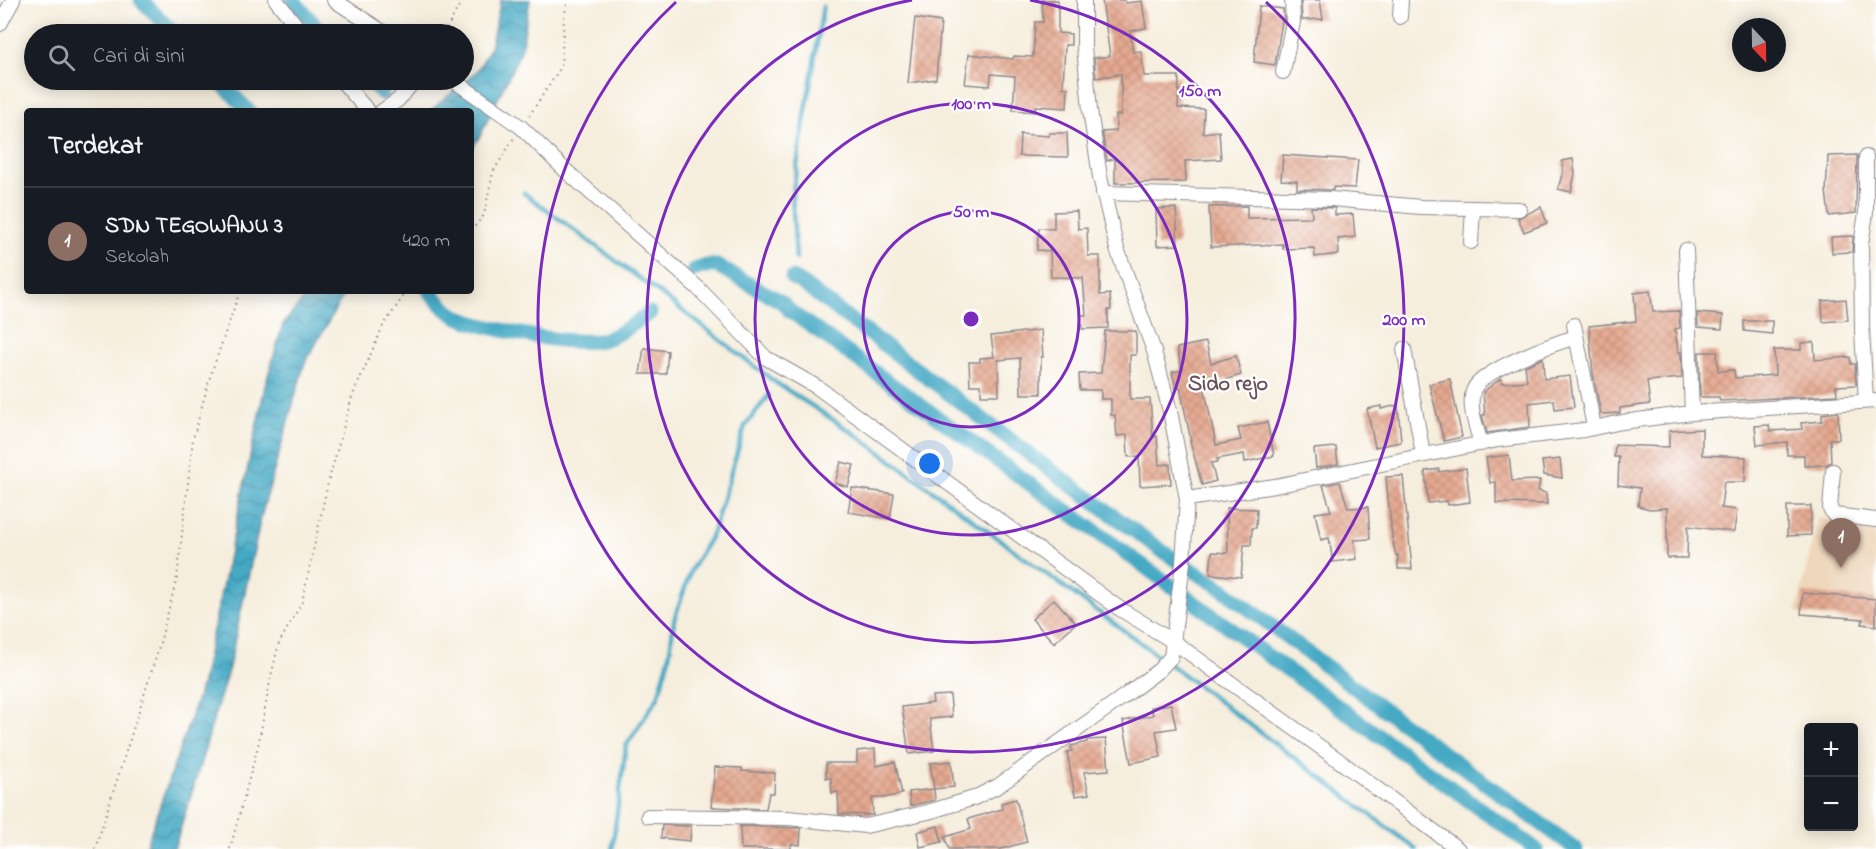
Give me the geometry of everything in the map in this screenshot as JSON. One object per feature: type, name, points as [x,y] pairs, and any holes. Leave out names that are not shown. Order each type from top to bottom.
[{"type":"street","points":[[0,24],[13,0]]},
{"type":"street","points":[[276,0],[295,24]]},
{"type":"street","points":[[334,0],[371,24]]},
{"type":"street","points":[[648,816],[788,818],[866,826],[928,812],[974,798],[998,786],[1159,670],[1171,657],[1183,563],[1187,499],[1170,411],[1154,351],[1117,249],[1103,193],[1090,110],[1084,47],[1084,0]]},
{"type":"street","points":[[1283,72],[1293,22],[1292,0]]},
{"type":"street","points":[[1400,17],[1401,0]]},
{"type":"street","points":[[350,90],[365,108]]},
{"type":"street","points":[[386,108],[406,90]]},
{"type":"street","points":[[467,90],[521,127],[589,192],[670,262],[766,358],[785,371],[817,387],[1120,609],[1174,642],[1458,849]]},
{"type":"street","points":[[1187,499],[1275,486],[1423,454],[1594,427],[1692,413],[1871,401],[1862,330],[1861,244],[1871,214],[1866,157]]},
{"type":"street","points":[[1103,193],[1331,199],[1421,207],[1519,209]]},
{"type":"street","points":[[1471,242],[1473,208]]},
{"type":"street","points":[[1686,250],[1692,413]]},
{"type":"street","points":[[1481,444],[1471,401],[1473,389],[1479,380],[1575,331],[1594,427]]},
{"type":"street","points":[[1404,349],[1423,454]]},
{"type":"street","points":[[1833,471],[1830,509],[1834,515],[1876,520]]},
{"type":"path","points":[[449,24],[462,0]]},
{"type":"path","points":[[474,227],[484,215],[493,172],[561,67],[564,17],[568,0]]},
{"type":"path","points":[[95,849],[158,654],[177,578],[194,439],[210,377],[239,294]]},
{"type":"path","points":[[230,849],[258,746],[279,643],[302,602],[328,483],[352,397],[383,326],[405,294]]},
{"type":"shaded area","points":[[1818,518],[1876,525],[1876,627],[1796,612]]},
{"type":"water","points":[[501,0],[530,0],[521,51],[474,145],[474,108],[434,108],[455,90],[474,90],[474,74],[490,48]]},
{"type":"water","points":[[308,294],[344,294],[304,365],[261,517],[229,667],[174,849],[145,849],[201,687],[265,386],[283,324]]},
{"type":"building","points":[[1042,0],[1058,0],[1058,33],[1071,34],[1071,45],[1065,45],[1063,87],[1068,88],[1067,108],[1035,106],[1035,112],[1013,110],[1015,76],[991,74],[990,86],[965,84],[969,54],[1013,59],[1014,56],[1033,57],[1035,22],[1043,22]]},
{"type":"building","points":[[1102,0],[1125,0],[1126,3],[1142,1],[1146,28],[1130,31],[1133,52],[1141,51],[1144,76],[1179,76],[1178,108],[1204,109],[1203,133],[1219,131],[1221,159],[1185,161],[1186,182],[1115,183],[1115,158],[1107,161],[1102,132],[1116,131],[1116,115],[1121,115],[1121,74],[1096,78],[1094,58],[1110,56]]},
{"type":"building","points":[[1301,0],[1320,0],[1323,19],[1302,20]]},
{"type":"building","points":[[1259,6],[1283,9],[1284,21],[1282,21],[1275,65],[1254,62]]},
{"type":"building","points":[[915,18],[941,22],[936,79],[908,83]]},
{"type":"building","points":[[1049,133],[1067,133],[1068,157],[1019,156],[1020,134],[1049,136]]},
{"type":"building","points":[[1283,155],[1358,160],[1355,188],[1297,189],[1297,181],[1281,180]]},
{"type":"building","points":[[1857,155],[1856,213],[1829,216],[1826,191],[1828,156]]},
{"type":"building","points":[[1573,159],[1575,174],[1571,192],[1558,189],[1563,171],[1562,161]]},
{"type":"building","points":[[1247,206],[1247,218],[1312,217],[1311,207],[1335,208],[1335,215],[1353,214],[1355,237],[1338,239],[1339,254],[1315,257],[1314,248],[1283,249],[1283,244],[1211,247],[1209,207]]},
{"type":"building","points":[[1541,207],[1547,223],[1524,232],[1518,218]]},
{"type":"building","points":[[1176,208],[1178,245],[1157,246],[1156,209]]},
{"type":"building","points":[[1077,211],[1078,229],[1087,228],[1088,256],[1100,256],[1100,295],[1110,294],[1111,310],[1108,310],[1108,328],[1082,329],[1081,315],[1086,315],[1083,278],[1051,277],[1050,251],[1037,250],[1039,228],[1054,229],[1054,212]]},
{"type":"building","points":[[1853,236],[1852,252],[1832,253],[1831,237]]},
{"type":"building","points":[[1650,291],[1653,312],[1679,311],[1680,328],[1675,329],[1678,352],[1681,352],[1682,378],[1647,381],[1650,404],[1620,408],[1620,413],[1601,414],[1593,374],[1589,326],[1636,321],[1634,293]]},
{"type":"building","points":[[1846,299],[1848,320],[1823,322],[1822,301]]},
{"type":"building","points":[[1697,313],[1723,315],[1722,329],[1698,327]]},
{"type":"building","points":[[1744,321],[1772,321],[1772,334],[1744,331]]},
{"type":"building","points":[[1041,330],[1043,357],[1041,357],[1041,394],[1021,394],[1020,358],[998,360],[999,395],[981,395],[981,385],[970,385],[969,362],[980,362],[980,358],[994,357],[991,336]]},
{"type":"building","points":[[1105,331],[1136,331],[1136,355],[1130,355],[1130,399],[1150,399],[1153,437],[1157,436],[1159,465],[1170,464],[1171,484],[1140,486],[1139,456],[1128,457],[1127,435],[1117,436],[1115,415],[1111,415],[1111,399],[1101,399],[1101,390],[1080,390],[1079,374],[1101,373]]},
{"type":"building","points":[[1206,342],[1211,363],[1236,356],[1241,375],[1204,386],[1216,445],[1241,440],[1238,428],[1267,422],[1274,456],[1245,462],[1244,454],[1217,459],[1218,462],[1211,463],[1216,481],[1202,485],[1190,441],[1180,387],[1176,388],[1172,372],[1182,370],[1177,348]]},
{"type":"building","points":[[1814,342],[1815,360],[1850,357],[1851,364],[1855,364],[1856,385],[1836,386],[1837,395],[1720,401],[1719,397],[1700,397],[1699,352],[1717,352],[1718,371],[1734,370],[1735,378],[1775,375],[1774,350],[1801,350],[1801,343]]},
{"type":"building","points":[[644,348],[668,351],[666,374],[640,374]]},
{"type":"building","points":[[1543,358],[1544,379],[1570,376],[1574,407],[1555,409],[1554,400],[1529,403],[1530,427],[1487,433],[1482,415],[1485,415],[1483,392],[1501,378],[1502,383],[1527,381],[1525,366]]},
{"type":"building","points":[[1450,379],[1462,437],[1444,441],[1429,384]]},
{"type":"building","points":[[1398,405],[1401,442],[1375,447],[1367,409]]},
{"type":"building","points":[[1838,412],[1839,439],[1830,439],[1831,462],[1826,465],[1804,466],[1804,455],[1787,455],[1787,442],[1757,445],[1755,426],[1769,425],[1770,431],[1802,429],[1801,423],[1822,421],[1822,414]]},
{"type":"building","points":[[1702,429],[1702,455],[1746,457],[1745,482],[1724,482],[1721,508],[1737,510],[1734,532],[1688,526],[1687,558],[1667,558],[1667,508],[1650,509],[1638,506],[1640,488],[1618,485],[1619,457],[1614,457],[1615,445],[1669,447],[1669,431]]},
{"type":"building","points":[[1336,447],[1338,464],[1316,468],[1314,449]]},
{"type":"building","points":[[1509,455],[1512,481],[1540,480],[1538,491],[1546,493],[1547,504],[1496,503],[1496,482],[1490,483],[1486,458]]},
{"type":"building","points":[[1560,459],[1562,478],[1544,475],[1542,461]]},
{"type":"building","points":[[841,462],[854,465],[848,487],[835,483]]},
{"type":"building","points":[[1466,468],[1470,502],[1448,505],[1447,501],[1428,503],[1425,471],[1439,469],[1439,472]]},
{"type":"building","points":[[1403,476],[1412,569],[1398,569],[1398,555],[1396,556],[1392,537],[1386,477]]},
{"type":"building","points":[[1340,482],[1348,508],[1368,507],[1370,539],[1354,540],[1357,559],[1333,562],[1329,538],[1321,540],[1315,513],[1331,511],[1323,485]]},
{"type":"building","points":[[852,488],[894,494],[890,519],[848,512]]},
{"type":"building","points":[[1787,506],[1811,506],[1811,535],[1787,536]]},
{"type":"building","points":[[1227,508],[1257,509],[1256,528],[1252,528],[1251,545],[1244,545],[1241,577],[1210,574],[1212,552],[1228,553]]},
{"type":"building","points":[[1803,593],[1876,599],[1876,626],[1862,624],[1863,619],[1801,614]]},
{"type":"building","points":[[1054,599],[1076,623],[1054,643],[1032,619]]},
{"type":"building","points":[[950,695],[952,717],[930,719],[934,751],[909,754],[902,707],[933,703],[932,696]]},
{"type":"building","points":[[1171,704],[1176,728],[1156,731],[1161,757],[1131,763],[1123,721],[1153,715],[1151,707]]},
{"type":"building","points":[[1106,739],[1109,770],[1084,772],[1089,794],[1075,796],[1067,752],[1072,751],[1071,746],[1087,742],[1087,740]]},
{"type":"building","points":[[875,749],[876,766],[895,762],[902,794],[872,798],[873,815],[839,814],[838,792],[832,793],[831,778],[826,778],[826,763],[857,763],[857,751]]},
{"type":"building","points":[[951,761],[954,787],[934,789],[930,763]]},
{"type":"building","points":[[715,767],[775,773],[774,793],[769,793],[766,809],[711,807]]},
{"type":"building","points":[[934,789],[935,800],[910,806],[909,792]]},
{"type":"building","points":[[1016,799],[1027,842],[1001,849],[949,849],[945,837],[971,829],[968,819],[1002,809],[1001,803]]},
{"type":"building","points":[[662,825],[691,826],[690,841],[661,838]]},
{"type":"building","points":[[740,826],[801,828],[800,845],[791,844],[791,849],[741,849]]},
{"type":"building","points":[[938,826],[942,842],[920,847],[917,832]]},
{"type":"waterway","points":[[141,0],[165,24]]},
{"type":"waterway","points":[[293,0],[314,24]]},
{"type":"waterway","points":[[796,259],[792,196],[823,6]]},
{"type":"waterway","points":[[228,90],[246,108]]},
{"type":"waterway","points":[[379,90],[382,93]]},
{"type":"waterway","points":[[524,193],[775,382],[858,436],[1145,646],[1416,849]]},
{"type":"waterway","points":[[694,270],[706,266],[717,266],[782,302],[790,311],[1536,849]]},
{"type":"waterway","points":[[792,278],[1056,474],[1165,553],[1221,588],[1576,849]]},
{"type":"waterway","points":[[432,294],[448,311],[468,321],[531,336],[575,341],[593,341],[612,337],[650,313]]},
{"type":"waterway","points":[[612,849],[626,746],[658,697],[669,658],[674,620],[691,570],[713,532],[745,426],[769,395]]},
{"type":"place","name":"SDN TEGOWANU 3","points":[[1841,568]]},
{"type":"district","name":"Sido rejo","points":[[1228,385]]}]
